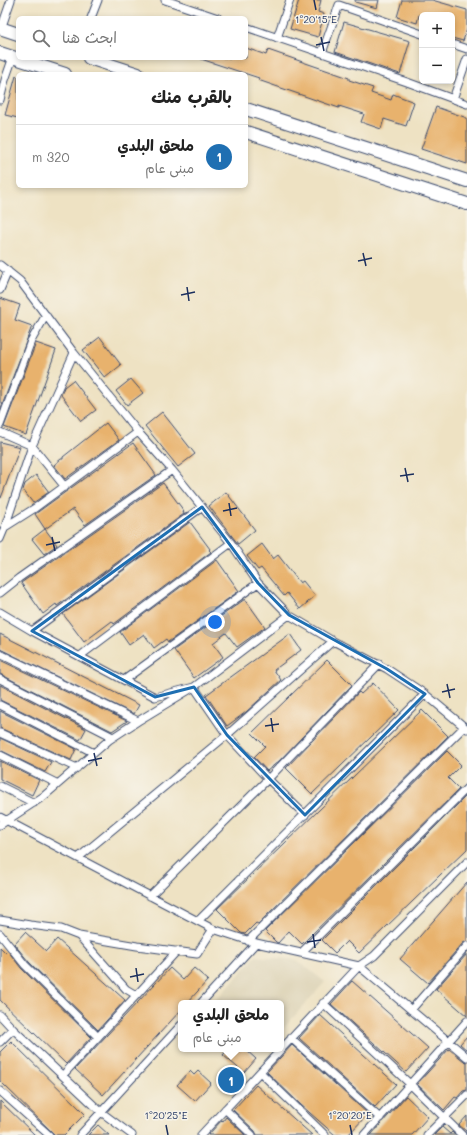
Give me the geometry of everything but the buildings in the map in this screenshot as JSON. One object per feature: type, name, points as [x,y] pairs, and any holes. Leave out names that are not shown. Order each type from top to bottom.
[{"type":"main road","points":[[1,29],[16,33]]},
{"type":"main road","points":[[0,53],[16,58]]},
{"type":"main road","points":[[22,60],[59,72]]},
{"type":"main road","points":[[95,60],[132,72]]},
{"type":"main road","points":[[248,110],[467,181]]},
{"type":"main road","points":[[248,133],[467,204]]},
{"type":"street","points":[[1,29],[11,0]]},
{"type":"street","points":[[92,16],[98,0]]},
{"type":"street","points":[[164,0],[186,3],[214,16]]},
{"type":"street","points":[[277,38],[290,0]]},
{"type":"street","points":[[322,53],[339,4],[419,33]]},
{"type":"street","points":[[248,29],[407,82],[467,104]]},
{"type":"street","points":[[455,45],[467,49]]},
{"type":"street","points":[[0,100],[13,57]]},
{"type":"street","points":[[453,99],[467,59]]},
{"type":"street","points":[[0,265],[20,281],[74,353],[231,543],[258,583],[290,615],[333,641],[379,664],[425,694],[465,728],[248,941]]},
{"type":"street","points":[[0,290],[8,272]]},
{"type":"street","points":[[0,425],[31,341],[46,315]]},
{"type":"street","points":[[0,539],[32,446],[74,353]]},
{"type":"street","points":[[0,432],[32,446],[65,487]]},
{"type":"street","points":[[5,527],[65,487],[138,432]]},
{"type":"street","points":[[0,593],[172,470]]},
{"type":"street","points":[[32,631],[202,507]]},
{"type":"street","points":[[80,656],[231,543]]},
{"type":"street","points":[[124,680],[258,583]]},
{"type":"street","points":[[0,612],[32,631],[155,696],[194,687]]},
{"type":"street","points":[[2,821],[44,796],[113,737],[194,687],[290,615]]},
{"type":"street","points":[[78,858],[227,735],[333,641]]},
{"type":"street","points":[[0,654],[138,721]]},
{"type":"street","points":[[150,896],[268,779],[379,664]]},
{"type":"street","points":[[0,679],[113,737]]},
{"type":"street","points":[[194,687],[227,735],[268,779],[305,815]]},
{"type":"street","points":[[198,921],[425,694]]},
{"type":"street","points":[[0,705],[94,753]]},
{"type":"street","points":[[0,733],[76,768]]},
{"type":"street","points":[[0,755],[58,784]]},
{"type":"street","points":[[0,786],[34,803]]},
{"type":"street","points":[[301,953],[467,788]]},
{"type":"street","points":[[2,821],[78,858],[213,929],[248,941],[359,966],[467,1056]]},
{"type":"street","points":[[284,1046],[359,966],[374,956],[467,862]]},
{"type":"street","points":[[0,920],[61,929],[79,936],[197,954],[213,929]]},
{"type":"street","points":[[0,934],[25,964],[98,1037]]},
{"type":"street","points":[[79,936],[126,989],[136,995]]},
{"type":"street","points":[[205,1000],[256,943]]},
{"type":"street","points":[[411,1010],[467,946]]},
{"type":"street","points":[[63,1076],[177,951]]},
{"type":"street","points":[[323,1004],[410,1084],[462,1135]]},
{"type":"street","points":[[0,1015],[101,1112],[132,1135]]},
{"type":"street","points":[[364,1135],[467,1021]]},
{"type":"street","points":[[80,1135],[178,1028]]},
{"type":"street","points":[[0,1042],[13,1029]]},
{"type":"street","points":[[291,1038],[380,1118]]},
{"type":"street","points":[[201,1135],[278,1052]]},
{"type":"street","points":[[260,1072],[325,1135]]},
{"type":"street","points":[[0,1090],[49,1135]]},
{"type":"street","points":[[427,1135],[467,1095]]},
{"type":"street","points":[[225,1110],[252,1135]]},
{"type":"highlighted area","points":[[202,507],[258,583],[289,615],[387,669],[425,694],[305,815],[227,735],[194,687],[155,697],[32,631]]},
{"type":"shaded area","points":[[256,956],[297,960],[325,982],[284,1028],[284,1000],[216,1000]]},
{"type":"place","name":"ملحق البلدي","points":[[231,1080]]}]
